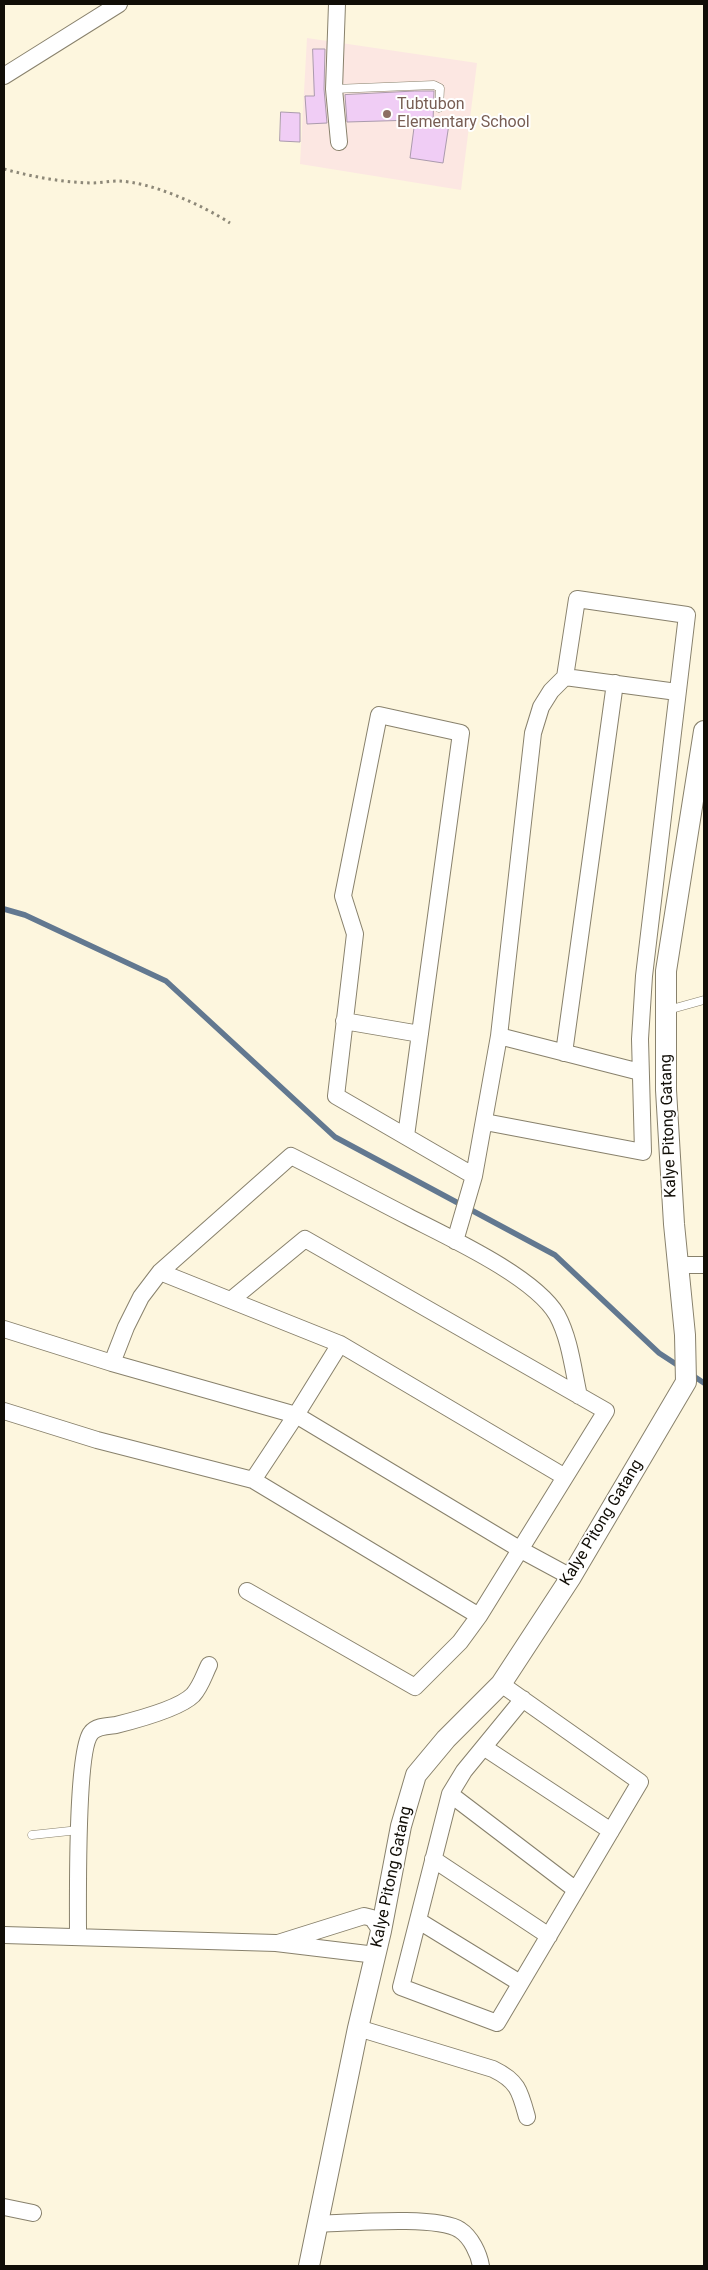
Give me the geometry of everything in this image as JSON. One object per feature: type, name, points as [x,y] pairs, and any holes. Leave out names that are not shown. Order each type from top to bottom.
[{"type":"street","points":[[4,76],[119,4]]},
{"type":"street","points":[[337,4],[334,89],[339,142]]},
{"type":"street","points":[[455,1241],[474,1176],[499,1036],[533,733],[541,707],[565,677],[577,599],[686,615],[644,976],[640,1072],[643,1152],[485,1122]]},
{"type":"street","points":[[565,677],[678,692]]},
{"type":"street","points":[[564,1054],[615,683]]},
{"type":"street","points":[[406,1136],[461,734],[379,715],[343,896],[355,934],[336,1096],[474,1176]]},
{"type":"street","name":"Kalye Pitong Gatang","points":[[309,2266],[402,1826],[416,1775],[446,1739],[501,1684],[571,1577],[686,1382],[686,1353],[677,1265],[666,1090],[664,1011],[666,971],[704,731]]},
{"type":"street","points":[[344,1021],[420,1034]]},
{"type":"street","points":[[499,1036],[640,1072]]},
{"type":"street","points":[[112,1363],[126,1327],[142,1297],[160,1272],[291,1156],[455,1241],[527,1283],[543,1297],[557,1315],[566,1337],[579,1396]]},
{"type":"street","points":[[231,1300],[305,1239],[606,1411],[479,1616],[460,1642],[415,1687],[247,1591]]},
{"type":"street","points":[[677,1265],[704,1265]]},
{"type":"street","points":[[160,1272],[340,1344],[566,1477]]},
{"type":"street","points":[[4,1329],[112,1363],[296,1415],[521,1550],[571,1577]]},
{"type":"street","points":[[253,1480],[340,1344]]},
{"type":"street","points":[[4,1410],[96,1440],[253,1480],[479,1616]]},
{"type":"street","points":[[78,1936],[79,1830],[88,1737],[94,1730],[120,1724],[178,1705],[192,1696],[200,1685],[209,1665]]},
{"type":"street","points":[[501,1684],[523,1699],[640,1782],[497,2023],[402,1987],[450,1794],[464,1771],[485,1748],[523,1699]]},
{"type":"street","points":[[485,1748],[611,1831]]},
{"type":"street","points":[[450,1794],[576,1890]]},
{"type":"street","points":[[434,1859],[549,1936]]},
{"type":"street","points":[[276,1943],[364,1916],[372,1918],[381,1931]]},
{"type":"street","points":[[419,1921],[520,1983]]},
{"type":"street","points":[[4,1935],[276,1943],[376,1955]]},
{"type":"street","points":[[358,2028],[493,2069],[510,2078],[520,2092],[527,2117]]},
{"type":"street","points":[[4,2207],[33,2213]]},
{"type":"street","points":[[318,2224],[405,2221],[446,2225],[460,2230],[471,2242],[481,2266]]},
{"type":"lane","points":[[334,89],[434,85],[440,88],[439,108]]},
{"type":"lane","points":[[664,1011],[704,1000]]},
{"type":"lane","points":[[32,1835],[79,1830]]},
{"type":"path","points":[[4,169],[33,177],[58,181],[93,183],[120,181],[147,187],[207,208],[230,223]]},
{"type":"shaded area","name":"Tubtubon Elementary School","points":[[307,38],[477,63],[461,190],[300,164]]},
{"type":"building","points":[[313,49],[325,49],[324,89],[327,123],[307,124],[305,96],[314,96]]},
{"type":"building","points":[[434,91],[433,122],[449,124],[443,163],[410,158],[415,120],[347,122],[345,95]]},
{"type":"building","points":[[281,112],[300,113],[300,142],[280,141]]},
{"type":"waterway","points":[[4,909],[25,915],[166,981],[335,1137],[555,1255],[659,1353],[682,1368]]},
{"type":"waterway","points":[[689,1373],[704,1383]]},
{"type":"place","name":"Tubtubon Elementary School","points":[[387,114]]}]
